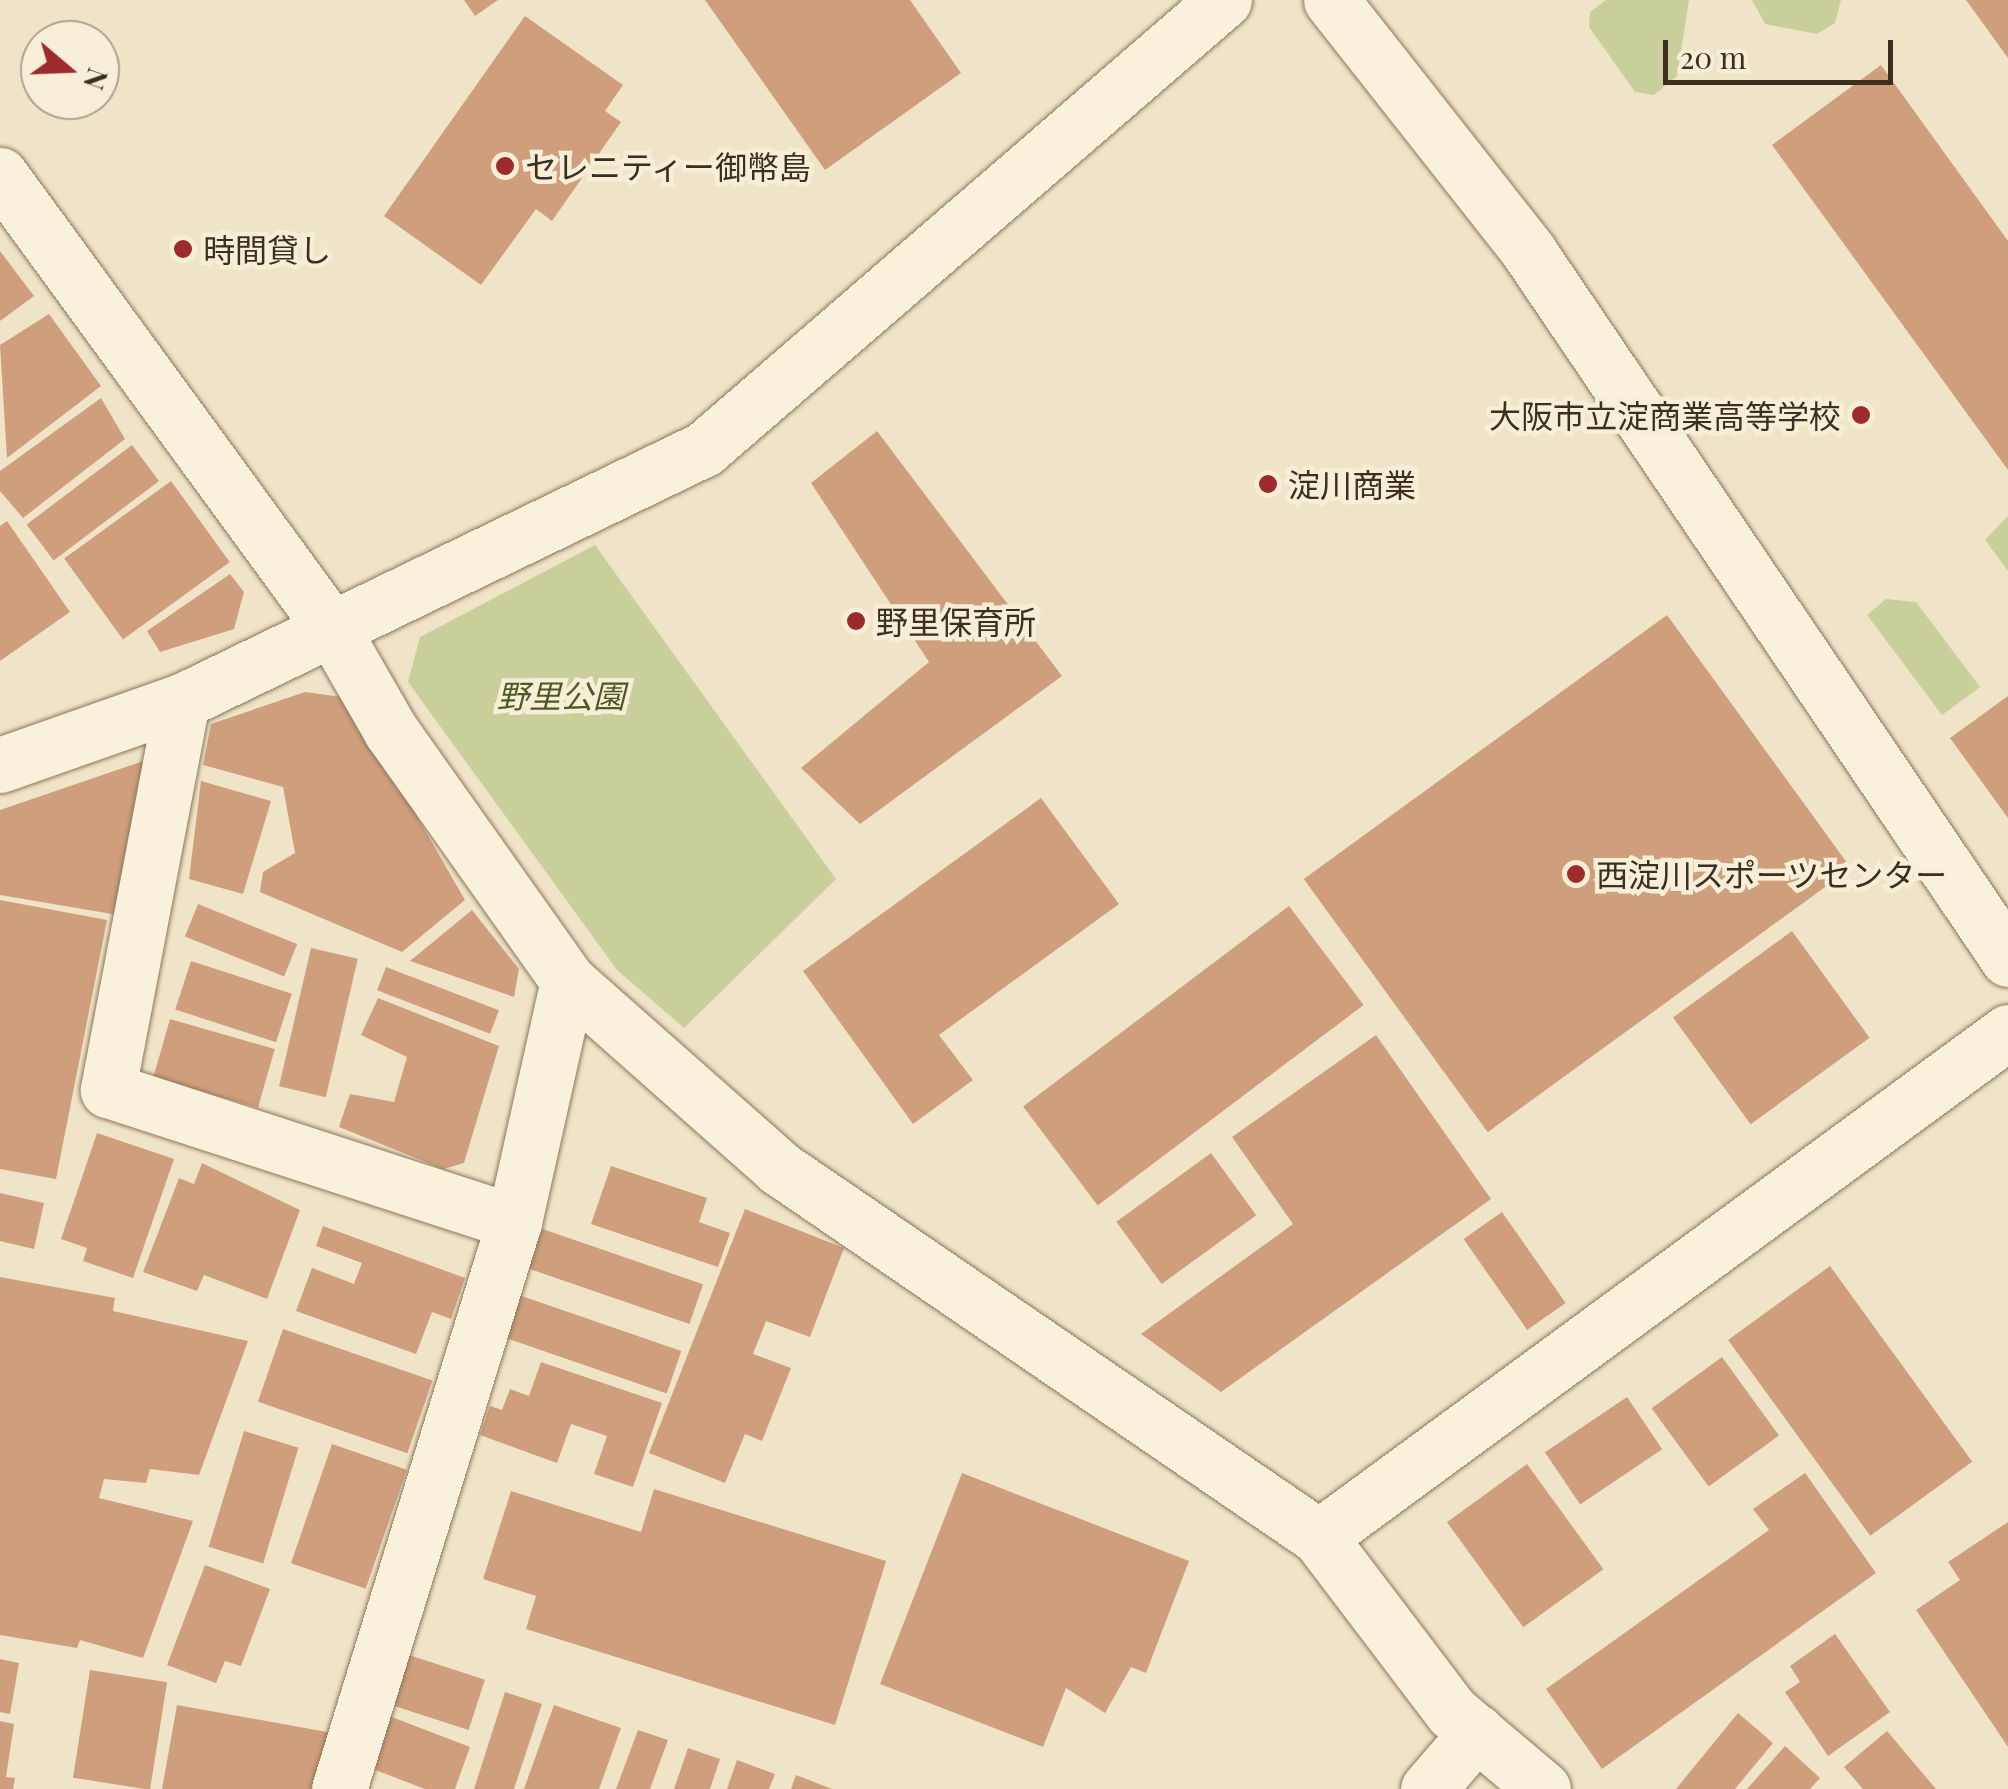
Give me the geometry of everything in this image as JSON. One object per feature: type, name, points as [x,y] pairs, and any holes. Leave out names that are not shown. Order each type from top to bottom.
[{"type":"street","points":[[0,765],[182,702],[334,632],[704,449],[1224,0]]},
{"type":"street","points":[[1330,0],[1529,252],[2008,960]]},
{"type":"street","points":[[0,175],[334,632],[392,731],[568,981],[780,1168],[1319,1536],[1476,1732],[1543,1789]]},
{"type":"street","points":[[182,702],[108,1090],[514,1222]]},
{"type":"street","points":[[339,1789],[514,1222],[568,981]]},
{"type":"street","points":[[1319,1536],[2008,1032]]},
{"type":"street","points":[[1428,1789],[1476,1732]]},
{"type":"green space","points":[[1606,0],[1689,0],[1677,76],[1654,95],[1635,92],[1589,27],[1590,12]]},
{"type":"green space","points":[[1752,0],[1841,0],[1835,23],[1817,34],[1765,24]]},
{"type":"green space","points":[[2008,516],[2008,571],[1985,540]]},
{"type":"green space","name":"野里公園","points":[[595,545],[836,879],[684,1028],[617,970],[408,682],[420,637]]},
{"type":"green space","points":[[1886,599],[1916,602],[1980,687],[1942,715],[1867,615]]},
{"type":"building","points":[[464,0],[498,0],[475,16]]},
{"type":"building","points":[[705,0],[910,0],[961,73],[825,170]]},
{"type":"building","points":[[1966,0],[2008,0],[2008,58]]},
{"type":"building","name":"セレニティー御幣島","points":[[525,16],[623,85],[605,111],[621,122],[552,221],[536,209],[481,285],[384,216]]},
{"type":"building","points":[[1881,65],[2008,241],[2008,470],[1772,145]]},
{"type":"building","points":[[0,251],[34,296],[0,321]]},
{"type":"building","points":[[49,314],[101,386],[7,458],[0,345]]},
{"type":"building","points":[[101,398],[125,439],[23,518],[0,491],[0,471]]},
{"type":"building","points":[[877,431],[1062,676],[860,824],[801,768],[929,662],[811,483]]},
{"type":"building","points":[[132,445],[159,481],[54,560],[27,524]]},
{"type":"building","points":[[171,481],[230,562],[123,639],[64,559]]},
{"type":"building","points":[[7,521],[70,612],[0,661],[0,526]]},
{"type":"building","points":[[230,574],[244,592],[234,629],[160,652],[147,631]]},
{"type":"building","name":"西淀川スポーツセンター","points":[[1667,615],[1851,868],[1488,1132],[1304,879]]},
{"type":"building","points":[[305,692],[349,698],[465,900],[402,952],[260,892],[263,872],[295,853],[283,787],[203,765],[211,724]]},
{"type":"building","points":[[2008,696],[2008,818],[1950,738]]},
{"type":"building","points":[[155,757],[118,915],[0,895],[0,810]]},
{"type":"building","points":[[201,781],[271,801],[243,894],[189,879]]},
{"type":"building","points":[[1041,798],[1119,904],[939,1035],[973,1080],[913,1124],[803,971]]},
{"type":"building","points":[[0,900],[107,920],[56,1179],[0,1169]]},
{"type":"building","points":[[198,904],[297,944],[284,977],[185,936]]},
{"type":"building","points":[[1289,906],[1364,1005],[1098,1205],[1023,1106]]},
{"type":"building","points":[[472,910],[519,969],[514,997],[410,961]]},
{"type":"building","points":[[1792,931],[1870,1038],[1751,1124],[1673,1017]]},
{"type":"building","points":[[311,948],[358,959],[326,1097],[279,1086]]},
{"type":"building","points":[[191,961],[292,994],[276,1042],[175,1010]]},
{"type":"building","points":[[386,967],[499,1010],[490,1034],[377,990]]},
{"type":"building","points":[[378,998],[499,1046],[464,1163],[443,1169],[339,1127],[350,1094],[394,1102],[407,1057],[361,1035]]},
{"type":"building","points":[[170,1019],[275,1049],[258,1108],[153,1078]]},
{"type":"building","points":[[1376,1035],[1491,1199],[1221,1392],[1141,1334],[1293,1224],[1232,1137]]},
{"type":"building","points":[[97,1133],[174,1159],[133,1278],[83,1261],[87,1248],[61,1239]]},
{"type":"building","points":[[1211,1153],[1256,1215],[1162,1284],[1116,1222]]},
{"type":"building","points":[[202,1163],[300,1210],[267,1299],[204,1275],[197,1291],[143,1272],[179,1178],[194,1184]]},
{"type":"building","points":[[611,1166],[707,1198],[699,1222],[730,1233],[718,1267],[591,1224]]},
{"type":"building","points":[[0,1193],[44,1203],[34,1249],[0,1241]]},
{"type":"building","points":[[745,1209],[844,1248],[810,1337],[766,1321],[753,1354],[791,1368],[762,1441],[745,1434],[725,1483],[649,1453]]},
{"type":"building","points":[[1502,1212],[1566,1303],[1527,1330],[1463,1239]]},
{"type":"building","points":[[531,1225],[703,1284],[689,1324],[517,1265]]},
{"type":"building","points":[[323,1226],[465,1278],[451,1319],[432,1312],[416,1354],[296,1311],[312,1268],[354,1284],[362,1263],[316,1246]]},
{"type":"building","points":[[1830,1266],[1972,1462],[1870,1536],[1728,1340]]},
{"type":"building","points":[[0,1277],[115,1298],[113,1311],[248,1341],[199,1475],[150,1469],[146,1483],[104,1479],[99,1498],[193,1521],[143,1658],[80,1640],[77,1648],[0,1635]]},
{"type":"building","points":[[513,1293],[681,1351],[667,1393],[498,1336]]},
{"type":"building","points":[[283,1329],[432,1380],[407,1453],[258,1402]]},
{"type":"building","points":[[1722,1357],[1779,1435],[1709,1487],[1652,1408]]},
{"type":"building","points":[[541,1362],[662,1403],[633,1487],[594,1474],[607,1436],[571,1424],[557,1463],[480,1435],[490,1406],[502,1410],[510,1389],[529,1396]]},
{"type":"building","points":[[1627,1397],[1662,1449],[1580,1505],[1545,1452]]},
{"type":"building","points":[[244,1431],[299,1448],[263,1563],[209,1547]]},
{"type":"building","points":[[332,1444],[407,1470],[366,1589],[291,1563]]},
{"type":"building","points":[[1527,1464],[1603,1569],[1523,1627],[1447,1522]]},
{"type":"building","points":[[962,1473],[1189,1561],[1146,1673],[1131,1667],[1105,1713],[1066,1688],[1043,1747],[880,1684]]},
{"type":"building","points":[[1805,1473],[1876,1573],[1602,1769],[1546,1689],[1769,1530],[1753,1509]]},
{"type":"building","points":[[654,1489],[886,1561],[835,1725],[526,1629],[536,1596],[483,1579],[511,1491],[641,1532]]},
{"type":"building","points":[[2008,1522],[2008,1747],[1916,1610],[1960,1580],[1948,1562]]},
{"type":"building","points":[[205,1565],[270,1589],[241,1666],[225,1661],[216,1683],[167,1665]]},
{"type":"building","points":[[1835,1634],[1890,1712],[1828,1756],[1785,1692],[1800,1682],[1790,1666]]},
{"type":"building","points":[[406,1654],[485,1680],[469,1730],[390,1704]]},
{"type":"building","points":[[0,1659],[19,1663],[10,1714],[0,1712]]},
{"type":"building","points":[[90,1670],[167,1682],[150,1789],[73,1778]]},
{"type":"building","points":[[505,1692],[542,1704],[514,1789],[474,1789]]},
{"type":"building","points":[[177,1705],[338,1734],[321,1789],[162,1789]]},
{"type":"building","points":[[554,1705],[621,1728],[599,1789],[524,1789]]},
{"type":"building","points":[[1738,1713],[1773,1743],[1735,1789],[1676,1789]]},
{"type":"building","points":[[384,1714],[470,1747],[455,1789],[425,1789],[365,1766]]},
{"type":"building","points":[[0,1721],[14,1724],[6,1777],[15,1778],[13,1789],[0,1789]]},
{"type":"building","points":[[638,1730],[668,1740],[650,1789],[616,1789]]},
{"type":"building","points":[[1887,1731],[1936,1789],[1863,1789],[1844,1767]]},
{"type":"building","points":[[1785,1746],[1820,1778],[1810,1789],[1747,1789]]},
{"type":"building","points":[[688,1748],[720,1759],[710,1789],[674,1789]]},
{"type":"building","points":[[737,1760],[775,1774],[769,1789],[727,1789]]},
{"type":"building","points":[[796,1775],[832,1789],[791,1789]]},
{"type":"place","name":"セレニティー御幣島","points":[[505,166]]},
{"type":"place","name":"時間貸し","points":[[183,249]]},
{"type":"place","name":"大阪市立淀商業高等学校","points":[[1861,415]]},
{"type":"place","name":"淀川商業","points":[[1268,484]]},
{"type":"place","name":"野里保育所","points":[[856,621]]},
{"type":"place","name":"西淀川スポーツセンター","points":[[1576,874]]}]
